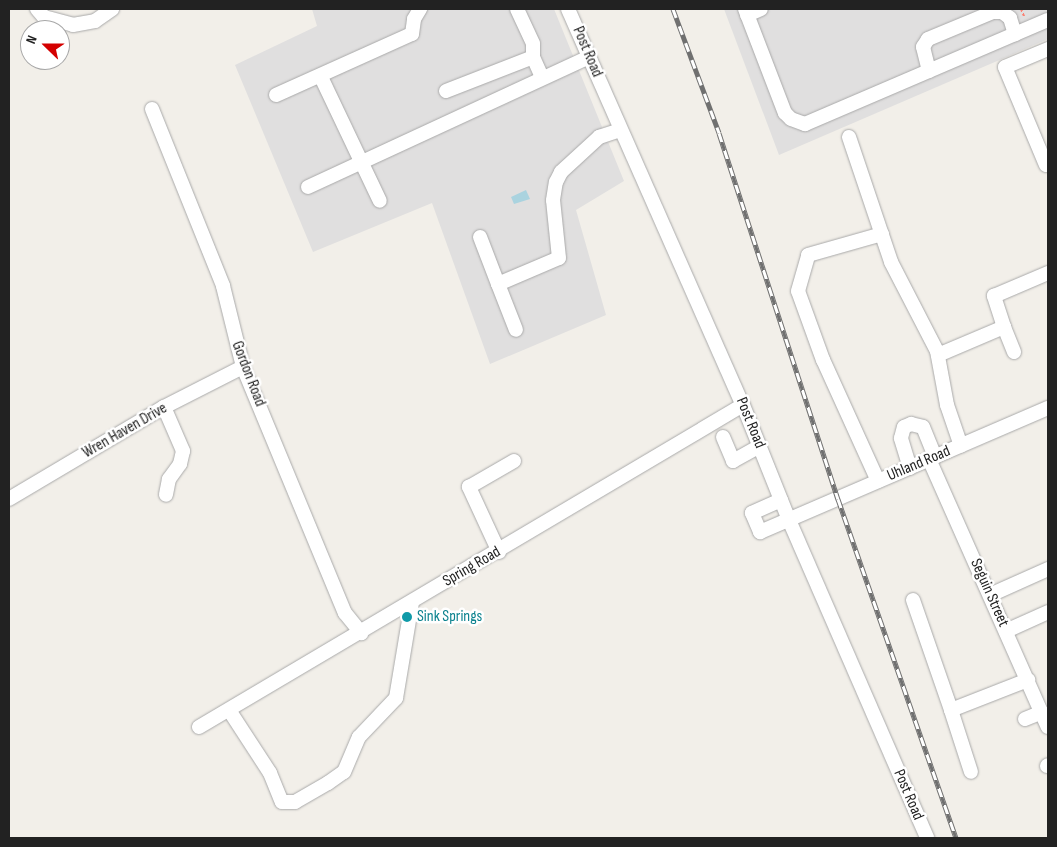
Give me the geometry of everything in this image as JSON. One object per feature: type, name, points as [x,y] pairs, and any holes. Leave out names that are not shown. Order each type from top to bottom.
[{"type":"street","points":[[37,9],[44,17],[73,25],[95,21],[112,9]]},
{"type":"street","points":[[276,96],[412,34],[414,19],[420,9]]},
{"type":"street","points":[[517,9],[533,44],[533,57],[542,77]]},
{"type":"street","name":"Post Road","points":[[568,9],[743,405],[789,520],[927,838]]},
{"type":"street","points":[[761,9],[746,12],[784,112],[792,119],[805,124],[1048,20]]},
{"type":"street","points":[[929,71],[923,54],[928,38],[993,12],[1002,12],[1010,18],[1015,34]]},
{"type":"street","points":[[1046,153],[1005,67],[1048,49]]},
{"type":"street","points":[[446,91],[533,57]]},
{"type":"street","points":[[308,187],[532,84],[542,77],[589,57]]},
{"type":"street","points":[[321,77],[380,201]]},
{"type":"street","name":"Gordon Road","points":[[152,109],[222,286],[243,367],[345,614],[361,633]]},
{"type":"street","points":[[498,284],[559,258],[553,200],[556,182],[561,172],[599,136],[620,130]]},
{"type":"street","points":[[849,137],[891,262],[938,355],[947,405],[961,446]]},
{"type":"street","points":[[878,482],[823,360],[798,291],[808,255],[882,234]]},
{"type":"street","points":[[480,237],[516,330]]},
{"type":"street","points":[[1014,352],[994,296],[1048,273]]},
{"type":"street","points":[[938,355],[1004,327]]},
{"type":"street","name":"Wren Haven Drive","points":[[9,499],[164,407],[243,367]]},
{"type":"street","name":"Spring Road","points":[[200,728],[499,552],[743,405]]},
{"type":"street","points":[[164,407],[183,451],[180,464],[169,479],[166,496]]},
{"type":"street","name":"Uhland Road","points":[[781,500],[752,513],[760,532],[1048,408]]},
{"type":"street","name":"Seguin Street","points":[[910,468],[901,438],[904,427],[911,424],[923,427],[932,458],[1048,726]]},
{"type":"street","points":[[722,437],[733,461],[760,446]]},
{"type":"street","points":[[499,552],[469,487],[514,461]]},
{"type":"street","points":[[990,594],[1048,569]]},
{"type":"street","points":[[913,600],[971,772]]},
{"type":"street","points":[[229,710],[270,774],[282,802],[295,802],[328,783],[344,772],[359,737],[396,698],[412,602]]},
{"type":"street","points":[[1006,631],[1048,616]]},
{"type":"street","points":[[951,710],[1028,680]]},
{"type":"street","points":[[1025,719],[1042,712]]},
{"type":"shaded area","points":[[312,9],[554,9],[624,181],[576,210],[606,315],[490,364],[432,203],[313,252],[235,65],[317,26]]},
{"type":"shaded area","points":[[724,9],[1048,9],[1048,39],[779,155]]},
{"type":"water","points":[[526,190],[530,199],[514,204],[511,197]]},
{"type":"railway","points":[[673,9],[719,133],[838,499],[956,838]]},
{"type":"place","name":"Sink Springs","points":[[407,617]]}]
